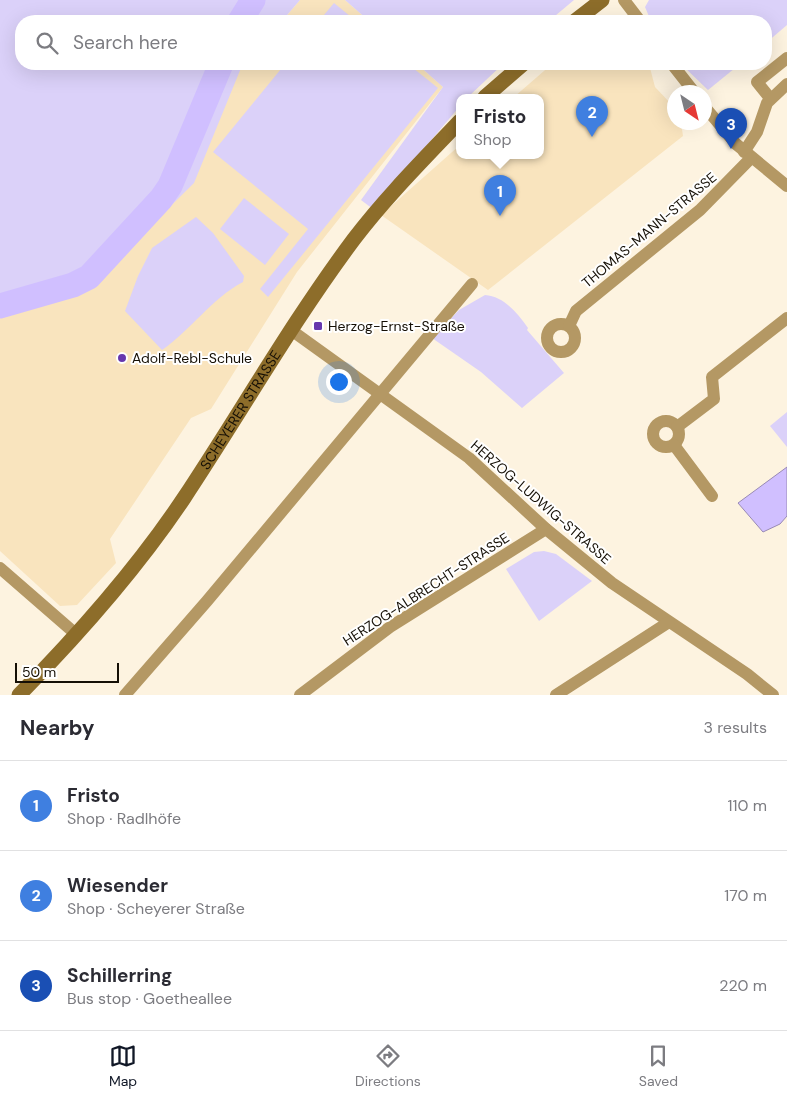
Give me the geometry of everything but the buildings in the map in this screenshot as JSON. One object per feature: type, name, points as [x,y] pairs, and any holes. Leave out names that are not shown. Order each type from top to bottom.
[{"type":"street","points":[[583,15],[602,0]]},
{"type":"street","points":[[624,0],[635,15]]},
{"type":"street","points":[[787,58],[758,82],[770,98],[787,84]]},
{"type":"street","points":[[488,94],[516,70]]},
{"type":"street","points":[[677,70],[688,85]]},
{"type":"street","name":"THOMAS-MANN-STRASSE","points":[[569,326],[576,311],[700,210],[748,155],[770,98]]},
{"type":"street","points":[[712,115],[748,155],[787,186]]},
{"type":"street","name":"SCHEYERER STRASSE","points":[[18,695],[77,635],[122,582],[184,498],[291,330],[355,238],[389,196],[456,125]]},
{"type":"street","points":[[125,695],[207,601],[472,284]]},
{"type":"street","points":[[677,426],[714,399],[712,377],[787,318]]},
{"type":"street","name":"HERZOG-LUDWIG-STRASSE","points":[[291,330],[469,458],[546,530],[612,582],[747,674],[773,695]]},
{"type":"street","points":[[670,421],[677,426],[679,438],[674,445],[660,445],[654,437],[654,432],[662,422],[670,421]]},
{"type":"street","points":[[674,445],[712,496]]},
{"type":"street","name":"HERZOG-ALBRECHT-STRASSE","points":[[300,695],[390,627],[546,530]]},
{"type":"street","points":[[0,568],[77,635]]},
{"type":"street","points":[[556,695],[669,622]]},
{"type":"shaded area","points":[[0,0],[300,0],[287,15],[15,15],[15,70],[240,70],[194,183],[94,282],[0,306]]},
{"type":"shaded area","points":[[300,0],[345,0],[362,15],[287,15]]},
{"type":"shaded area","points":[[345,0],[574,0],[556,15],[362,15]]},
{"type":"shaded area","points":[[649,0],[787,0],[787,25],[772,38],[772,15],[648,15],[645,7]]},
{"type":"shaded area","points":[[334,3],[349,15],[324,15]]},
{"type":"shaded area","name":"Adolf-Rebl-Schule","points":[[240,70],[424,70],[443,87],[297,272],[211,409],[191,418],[110,539],[116,563],[77,605],[60,606],[0,551],[0,306],[94,282]]},
{"type":"shaded area","points":[[280,70],[416,70],[438,88],[268,297],[260,289],[308,229],[213,152]]},
{"type":"shaded area","points":[[424,70],[497,70],[471,94],[456,94],[456,111],[373,209],[361,200],[443,87]]},
{"type":"shaded area","points":[[545,70],[651,70],[655,87],[667,100],[667,130],[682,130],[683,136],[488,290],[381,215],[456,149],[456,159],[544,159],[544,94],[517,94]]},
{"type":"shaded area","points":[[687,70],[733,70],[712,87],[712,85],[703,85]]},
{"type":"shaded area","points":[[244,198],[289,234],[265,265],[220,229]]},
{"type":"shaded area","points":[[196,217],[213,233],[244,276],[243,282],[221,297],[162,350],[125,311],[138,276],[152,248]]},
{"type":"shaded area","points":[[485,295],[504,302],[515,312],[528,328],[527,330],[564,373],[522,408],[481,372],[432,338],[459,310]]},
{"type":"shaded area","points":[[787,412],[787,447],[770,426]]},
{"type":"shaded area","points":[[787,467],[787,516],[780,524],[763,532],[738,503]]},
{"type":"shaded area","points":[[544,551],[556,554],[592,581],[539,621],[506,569],[534,552]]},
{"type":"waterway","points":[[244,15],[253,0]]},
{"type":"waterway","points":[[0,306],[73,285],[89,277],[161,199],[170,186],[218,70]]},
{"type":"place","name":"Wiesender","points":[[592,137]]},
{"type":"place","name":"Schillerring","points":[[731,149]]},
{"type":"place","name":"Fristo","points":[[500,216]]},
{"type":"place","name":"Herzog-Ernst-Straße","points":[[318,326]]},
{"type":"place","name":"Adolf-Rebl-Schule","points":[[122,358]]}]
